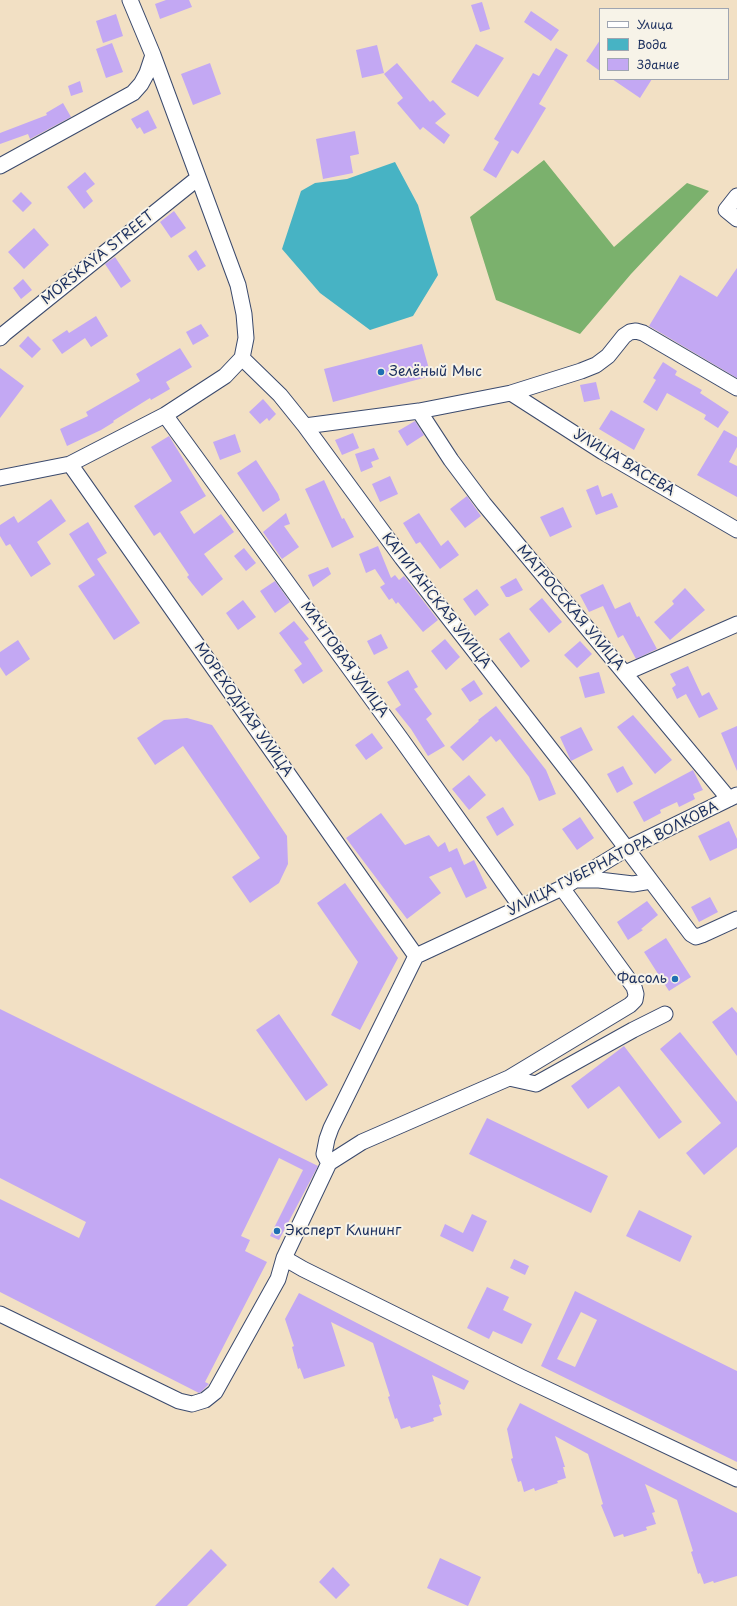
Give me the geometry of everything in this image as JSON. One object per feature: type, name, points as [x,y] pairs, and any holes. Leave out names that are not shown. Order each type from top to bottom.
[{"type":"street","points":[[0,478],[70,464],[165,415],[225,376],[242,358],[246,338],[244,314],[238,285],[153,55],[130,0]]},
{"type":"street","points":[[0,166],[133,93],[141,84],[147,73],[153,55]]},
{"type":"street","name":"MORSKAYA STREET","points":[[0,338],[198,178]]},
{"type":"street","points":[[731,215],[737,196]]},
{"type":"street","points":[[305,426],[419,412],[512,393],[596,365],[608,356],[624,336],[636,330],[643,332],[737,388]]},
{"type":"street","name":"КАПИТАНСКАЯ УЛИЦА","points":[[242,358],[280,395],[305,426],[402,558],[576,782],[691,934],[696,937],[737,919]]},
{"type":"street","name":"УЛИЦА ВАСЕВА","points":[[512,393],[603,452],[737,530]]},
{"type":"street","name":"МАТРОССКАЯ УЛИЦА","points":[[419,412],[451,460],[479,498],[625,673],[733,797]]},
{"type":"street","name":"МАЧТОВАЯ УЛИЦА","points":[[165,415],[401,739],[521,907]]},
{"type":"street","name":"МОРЕХОДНАЯ УЛИЦА","points":[[70,464],[416,956]]},
{"type":"street","points":[[625,673],[737,624]]},
{"type":"street","name":"УЛИЦА ГУБЕРНАТОРА ВОЛКОВА","points":[[416,956],[569,884],[626,849],[733,797]]},
{"type":"street","points":[[0,1314],[179,1401],[192,1404],[205,1400],[215,1392],[278,1279],[284,1258],[328,1164],[362,1142],[509,1078],[630,1005],[635,1000],[636,994],[634,987],[569,884],[599,880],[633,884],[651,881]]},
{"type":"street","points":[[328,1164],[324,1154],[331,1128],[416,956]]},
{"type":"street","points":[[509,1078],[536,1084],[666,1014]]},
{"type":"street","points":[[284,1258],[303,1269],[521,1377],[737,1479]]},
{"type":"green space","points":[[544,160],[614,247],[687,183],[709,191],[631,274],[580,334],[496,300],[470,217]]},
{"type":"water","points":[[395,162],[418,205],[438,275],[413,316],[370,330],[320,293],[282,249],[301,191],[315,183],[347,179]]},
{"type":"building","points":[[166,0],[189,0],[192,7],[160,19],[155,4]]},
{"type":"building","points":[[482,2],[490,29],[480,32],[471,5]]},
{"type":"building","points":[[531,11],[559,30],[551,41],[524,22]]},
{"type":"building","points":[[116,14],[123,36],[103,43],[96,21]]},
{"type":"building","points":[[599,42],[599,70],[586,61]]},
{"type":"building","points":[[112,43],[123,72],[106,78],[96,49]]},
{"type":"building","points":[[476,44],[504,58],[478,97],[451,82]]},
{"type":"building","points":[[377,45],[384,73],[362,78],[356,50]]},
{"type":"building","points":[[556,48],[568,55],[539,104],[546,108],[518,154],[512,150],[496,178],[483,170],[499,142],[494,139],[533,73],[539,76]]},
{"type":"building","points":[[210,63],[221,94],[193,105],[181,74]]},
{"type":"building","points":[[397,63],[430,102],[433,100],[446,114],[435,123],[450,135],[444,144],[423,127],[420,130],[397,103],[403,98],[384,74]]},
{"type":"building","points":[[613,80],[651,80],[640,98]]},
{"type":"building","points":[[80,81],[83,92],[71,96],[68,86]]},
{"type":"building","points":[[63,103],[71,117],[30,139],[28,134],[0,144],[0,133],[47,115],[46,113]]},
{"type":"building","points":[[148,110],[157,128],[144,134],[140,127],[137,129],[131,119]]},
{"type":"building","points":[[355,131],[359,154],[350,156],[353,173],[323,179],[316,139]]},
{"type":"building","points":[[85,172],[95,184],[86,191],[93,201],[84,209],[67,187]]},
{"type":"building","points":[[21,192],[32,203],[23,212],[12,201]]},
{"type":"building","points":[[174,211],[186,228],[171,238],[160,222]]},
{"type":"building","points":[[34,228],[49,245],[24,269],[8,252]]},
{"type":"building","points":[[196,250],[206,266],[198,271],[188,256]]},
{"type":"building","points":[[115,257],[131,281],[121,288],[105,264]]},
{"type":"building","points":[[737,268],[737,378],[649,326],[680,275],[717,297]]},
{"type":"building","points":[[23,279],[32,290],[21,299],[13,288]]},
{"type":"building","points":[[96,316],[108,336],[91,347],[85,338],[62,354],[52,340],[67,330],[69,333]]},
{"type":"building","points":[[201,324],[209,336],[193,345],[186,332]]},
{"type":"building","points":[[28,336],[41,349],[32,358],[19,346]]},
{"type":"building","points":[[422,344],[431,376],[333,402],[324,369]]},
{"type":"building","points":[[180,348],[192,367],[166,382],[170,389],[151,400],[150,398],[101,430],[67,446],[60,429],[88,416],[86,412],[140,381],[136,374]]},
{"type":"building","points":[[663,362],[677,371],[675,375],[702,390],[700,393],[729,412],[718,428],[704,419],[706,415],[667,393],[657,411],[643,402],[656,380],[653,378]]},
{"type":"building","points":[[0,368],[24,386],[0,418]]},
{"type":"building","points":[[596,382],[600,399],[584,402],[580,385]]},
{"type":"building","points":[[263,399],[276,414],[269,421],[267,418],[260,424],[249,412]]},
{"type":"building","points":[[611,410],[645,429],[634,450],[599,429]]},
{"type":"building","points":[[415,421],[424,435],[407,446],[398,431]]},
{"type":"building","points":[[724,430],[737,437],[737,447],[729,462],[737,466],[737,497],[697,475]]},
{"type":"building","points":[[353,433],[359,448],[342,455],[335,440]]},
{"type":"building","points":[[235,434],[241,452],[220,460],[213,442]]},
{"type":"building","points":[[169,436],[206,496],[180,512],[194,534],[221,514],[234,532],[204,554],[223,579],[202,596],[187,577],[189,575],[160,532],[154,536],[134,506],[172,481],[151,447]]},
{"type":"building","points":[[374,448],[379,459],[371,462],[373,467],[361,472],[355,454]]},
{"type":"building","points":[[256,460],[278,494],[280,500],[263,512],[237,473]]},
{"type":"building","points":[[390,476],[398,494],[380,502],[372,484]]},
{"type":"building","points":[[324,480],[342,519],[344,518],[354,537],[332,548],[305,489]]},
{"type":"building","points":[[598,485],[602,497],[612,493],[618,507],[596,515],[586,490]]},
{"type":"building","points":[[467,496],[481,516],[465,528],[450,509]]},
{"type":"building","points":[[51,499],[66,521],[37,542],[51,564],[31,577],[10,544],[6,546],[0,536],[0,525],[14,516],[18,523]]},
{"type":"building","points":[[563,507],[572,527],[550,537],[540,517]]},
{"type":"building","points":[[286,513],[290,524],[284,526],[299,547],[282,559],[263,532]]},
{"type":"building","points":[[419,513],[441,546],[448,540],[459,555],[440,569],[420,542],[416,544],[403,523]]},
{"type":"building","points":[[88,522],[107,553],[97,559],[140,623],[114,640],[78,586],[95,575],[69,534]]},
{"type":"building","points":[[378,546],[391,578],[395,575],[399,580],[404,576],[438,620],[423,632],[398,602],[396,604],[392,598],[389,600],[380,587],[385,584],[375,569],[366,573],[359,554]]},
{"type":"building","points":[[244,548],[256,563],[246,571],[234,556]]},
{"type":"building","points":[[328,567],[331,574],[313,587],[308,575]]},
{"type":"building","points":[[516,578],[523,590],[506,597],[500,587]]},
{"type":"building","points":[[275,581],[290,602],[275,613],[260,591]]},
{"type":"building","points":[[603,584],[615,609],[630,602],[637,617],[639,616],[657,649],[636,659],[623,635],[618,638],[603,606],[589,612],[580,595]]},
{"type":"building","points":[[685,588],[705,610],[670,640],[654,622],[674,604],[672,601]]},
{"type":"building","points":[[477,589],[489,605],[475,616],[463,599]]},
{"type":"building","points":[[542,598],[562,622],[549,633],[529,609]]},
{"type":"building","points":[[243,600],[256,617],[238,630],[226,613]]},
{"type":"building","points":[[294,621],[309,639],[304,642],[323,671],[303,684],[294,670],[302,664],[279,633]]},
{"type":"building","points":[[509,632],[530,661],[521,668],[499,639]]},
{"type":"building","points":[[381,634],[388,648],[374,655],[367,641]]},
{"type":"building","points":[[445,639],[460,657],[446,670],[431,651]]},
{"type":"building","points":[[18,640],[30,659],[6,676],[0,667],[0,652]]},
{"type":"building","points":[[580,641],[592,654],[577,668],[564,655]]},
{"type":"building","points":[[688,666],[702,696],[709,692],[718,709],[699,718],[686,694],[677,699],[672,688],[676,685],[670,674]]},
{"type":"building","points":[[408,670],[418,687],[414,689],[432,714],[426,719],[445,746],[428,756],[411,729],[395,709],[401,705],[387,682]]},
{"type":"building","points":[[599,672],[605,693],[585,698],[579,677]]},
{"type":"building","points":[[474,680],[483,694],[470,702],[461,689]]},
{"type":"building","points":[[496,706],[546,770],[556,794],[539,801],[529,777],[500,739],[496,742],[491,736],[463,761],[450,747],[479,721],[478,720]]},
{"type":"building","points":[[633,715],[672,760],[655,774],[617,727]]},
{"type":"building","points":[[187,718],[212,725],[287,836],[288,864],[279,883],[250,903],[232,877],[260,858],[183,746],[155,765],[137,738],[164,720]]},
{"type":"building","points":[[737,726],[737,771],[721,733]]},
{"type":"building","points":[[581,727],[593,750],[571,761],[560,737]]},
{"type":"building","points":[[372,733],[383,748],[366,760],[355,745]]},
{"type":"building","points":[[623,766],[633,784],[617,793],[607,774]]},
{"type":"building","points":[[693,770],[703,790],[693,794],[695,799],[679,807],[677,802],[660,810],[661,813],[644,822],[633,802]]},
{"type":"building","points":[[469,775],[486,795],[469,810],[452,789]]},
{"type":"building","points":[[503,807],[514,825],[497,836],[486,817]]},
{"type":"building","points":[[381,813],[405,845],[429,835],[438,847],[445,842],[449,852],[457,848],[464,865],[474,860],[487,888],[466,898],[451,867],[429,877],[441,893],[407,919],[346,838]]},
{"type":"building","points":[[580,817],[594,838],[577,850],[562,829]]},
{"type":"building","points":[[729,821],[737,839],[737,848],[710,861],[698,836]]},
{"type":"building","points":[[345,883],[398,958],[360,1030],[331,1015],[358,962],[317,903]]},
{"type":"building","points":[[710,897],[718,912],[699,922],[691,907]]},
{"type":"building","points":[[647,901],[658,915],[641,929],[643,930],[628,940],[617,922]]},
{"type":"building","points":[[666,938],[691,977],[669,991],[644,952]]},
{"type":"building","points":[[732,1007],[737,1013],[737,1056],[712,1022]]},
{"type":"building","points":[[0,1009],[318,1166],[279,1240],[270,1236],[303,1170],[279,1158],[241,1236],[250,1240],[245,1251],[267,1262],[205,1382],[209,1384],[201,1392],[199,1393],[0,1292],[0,1199],[79,1238],[86,1222],[0,1178]]},
{"type":"building","points":[[279,1014],[328,1085],[306,1101],[256,1030]]},
{"type":"building","points":[[680,1032],[737,1102],[737,1147],[704,1175],[686,1153],[721,1123],[660,1049]]},
{"type":"building","points":[[624,1046],[682,1122],[659,1139],[619,1086],[588,1109],[571,1086]]},
{"type":"building","points":[[487,1118],[608,1176],[591,1213],[469,1154]]},
{"type":"building","points":[[639,1210],[692,1236],[680,1262],[626,1236]]},
{"type":"building","points":[[472,1214],[487,1221],[473,1252],[440,1236],[445,1224],[463,1233]]},
{"type":"building","points":[[514,1259],[529,1266],[525,1275],[510,1268]]},
{"type":"building","points":[[487,1287],[509,1297],[503,1310],[532,1324],[522,1344],[493,1331],[489,1339],[467,1328]]},
{"type":"building","points":[[575,1291],[737,1371],[737,1462],[541,1366]],"holes":[[[581,1312],[597,1320],[575,1367],[557,1359]]]},
{"type":"building","points":[[299,1293],[469,1381],[464,1390],[432,1375],[441,1404],[439,1405],[442,1415],[433,1418],[434,1421],[411,1428],[410,1426],[401,1429],[397,1418],[395,1419],[388,1397],[390,1396],[373,1343],[331,1322],[345,1366],[304,1379],[300,1368],[298,1369],[292,1347],[294,1346],[285,1319]]},
{"type":"building","points":[[520,1403],[737,1513],[737,1576],[714,1583],[713,1581],[704,1584],[700,1573],[698,1574],[691,1552],[693,1551],[677,1500],[645,1484],[655,1512],[652,1513],[656,1524],[646,1527],[647,1530],[624,1537],[623,1534],[614,1537],[601,1505],[603,1504],[588,1454],[555,1436],[565,1467],[563,1467],[566,1478],[557,1481],[558,1483],[535,1491],[534,1488],[524,1492],[521,1481],[518,1482],[511,1459],[513,1458],[507,1429]]},
{"type":"building","points":[[211,1549],[227,1565],[187,1606],[155,1606]]},
{"type":"building","points":[[440,1558],[481,1577],[468,1606],[427,1588]]},
{"type":"building","points":[[333,1567],[350,1585],[336,1599],[319,1582]]},
{"type":"place","name":"Зелёный Мыс","points":[[381,372]]},
{"type":"place","name":"Фасоль","points":[[675,979]]},
{"type":"place","name":"Эксперт Клининг","points":[[277,1231]]}]
